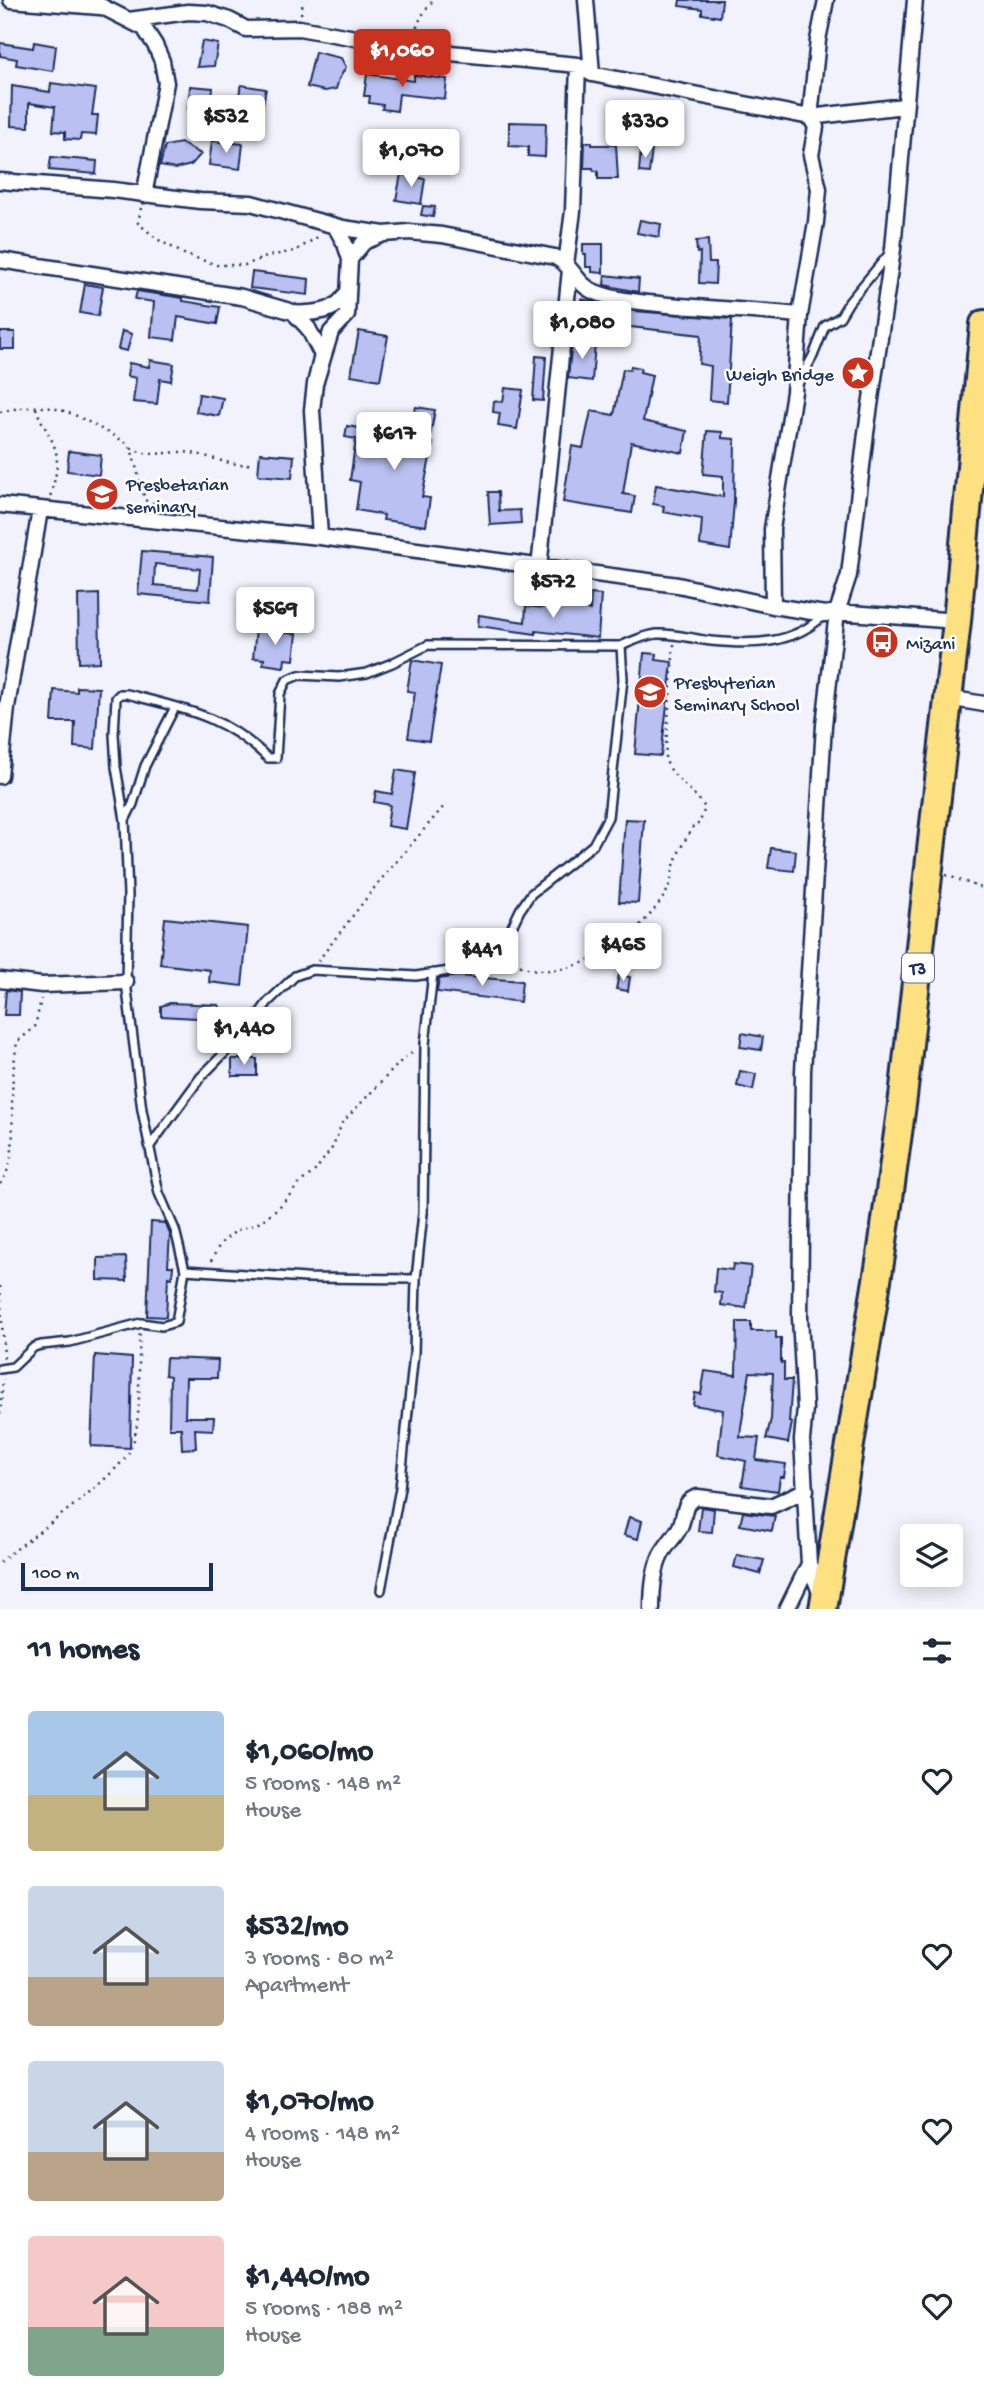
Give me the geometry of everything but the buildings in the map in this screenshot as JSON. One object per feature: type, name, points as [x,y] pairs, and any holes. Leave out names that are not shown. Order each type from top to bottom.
[{"type":"highway","name":"T3","points":[[823,1606],[881,1256],[903,1097],[977,450],[984,324]]},
{"type":"street","points":[[11,0],[95,4],[144,28],[155,45],[166,83],[144,195]]},
{"type":"street","points":[[586,0],[592,74]]},
{"type":"street","points":[[773,606],[772,529],[794,392],[800,315],[819,190],[811,155],[816,127],[810,117],[825,0]]},
{"type":"street","points":[[823,1606],[809,1564],[802,1440],[805,1408],[800,1317],[803,1071],[831,613],[849,575],[866,433],[893,249],[915,0]]},
{"type":"street","points":[[129,20],[188,12],[207,13],[246,29],[299,28],[481,57],[578,65],[592,74],[810,117],[904,106]]},
{"type":"street","points":[[539,568],[573,211],[578,65]]},
{"type":"street","points":[[0,181],[200,201],[251,203],[335,226],[384,234],[409,232],[442,235],[485,245],[533,251],[555,257],[592,292],[606,296],[676,306],[800,315]]},
{"type":"street","points":[[315,384],[331,332],[347,315],[349,259],[345,244],[335,226]]},
{"type":"street","points":[[349,259],[364,242],[384,234]]},
{"type":"street","points":[[0,260],[242,297],[295,314],[319,313],[333,309],[347,293]]},
{"type":"street","points":[[295,314],[308,328],[322,355],[312,411],[320,537]]},
{"type":"street","points":[[0,505],[320,537],[678,585],[773,606],[831,613],[957,621]]},
{"type":"street","points":[[0,776],[6,682],[43,510]]},
{"type":"street","points":[[948,698],[984,704]]},
{"type":"street","points":[[0,980],[42,985],[126,982]]},
{"type":"street","points":[[652,1609],[657,1563],[676,1535],[687,1502],[698,1497],[771,1506],[806,1490]]},
{"type":"street","points":[[787,1609],[809,1564]]},
{"type":"lane","points":[[794,392],[825,326],[840,317],[849,302],[893,249]]},
{"type":"lane","points":[[2,1369],[13,1367],[34,1347],[41,1345],[70,1342],[141,1323],[162,1326],[176,1322],[184,1270],[174,1230],[159,1193],[142,1110],[126,982],[128,895],[125,820],[114,734],[117,698],[120,694],[203,715],[230,727],[272,759],[276,758],[280,694],[287,680],[299,675],[339,677],[367,673],[428,645],[621,646],[655,634],[675,634],[711,641],[779,640],[799,634],[831,613]]},
{"type":"lane","points":[[150,1146],[200,1078],[295,976],[312,970],[416,976],[483,966],[498,956],[520,910],[531,894],[593,845],[608,817],[623,679],[621,646]]},
{"type":"lane","points":[[125,820],[145,766],[175,706]]},
{"type":"lane","points":[[381,1590],[405,1451],[414,1353],[416,1279],[423,1213],[425,1044],[433,973]]},
{"type":"lane","points":[[184,1270],[306,1278],[416,1279]]},
{"type":"path","points":[[408,47],[421,17],[433,0]]},
{"type":"path","points":[[144,195],[138,223],[157,239],[184,254],[218,265],[245,265],[269,256],[295,251],[335,226]]},
{"type":"path","points":[[0,412],[35,407],[64,409],[127,443],[140,453],[195,453],[248,464],[247,467]]},
{"type":"path","points":[[35,407],[54,444],[56,454],[57,474],[43,510]]},
{"type":"path","points":[[131,448],[146,501],[171,509],[184,524]]},
{"type":"path","points":[[498,956],[531,970],[558,970],[585,961],[618,944],[645,922],[667,890],[684,839],[695,824],[699,824],[705,808],[700,799],[672,773],[665,758],[675,634]]},
{"type":"path","points":[[312,970],[378,884],[445,805]]},
{"type":"path","points":[[929,875],[951,875],[984,889]]},
{"type":"path","points":[[0,1184],[6,1174],[13,1147],[12,1094],[16,1045],[19,1038],[37,1023],[42,985]]},
{"type":"path","points":[[207,1271],[214,1251],[220,1244],[237,1230],[257,1224],[280,1206],[296,1186],[324,1161],[342,1124],[403,1059],[425,1044]]},
{"type":"path","points":[[0,1286],[0,1414]]},
{"type":"path","points":[[0,1562],[110,1474],[132,1448],[138,1402],[141,1323]]},
{"type":"place","name":"Weigh Bridge","points":[[858,373]]},
{"type":"place","name":"Presbetarian seminary","points":[[102,494]]},
{"type":"place","name":"Mizani","points":[[882,642]]},
{"type":"place","name":"Presbyterian Seminary School","points":[[650,692]]}]
